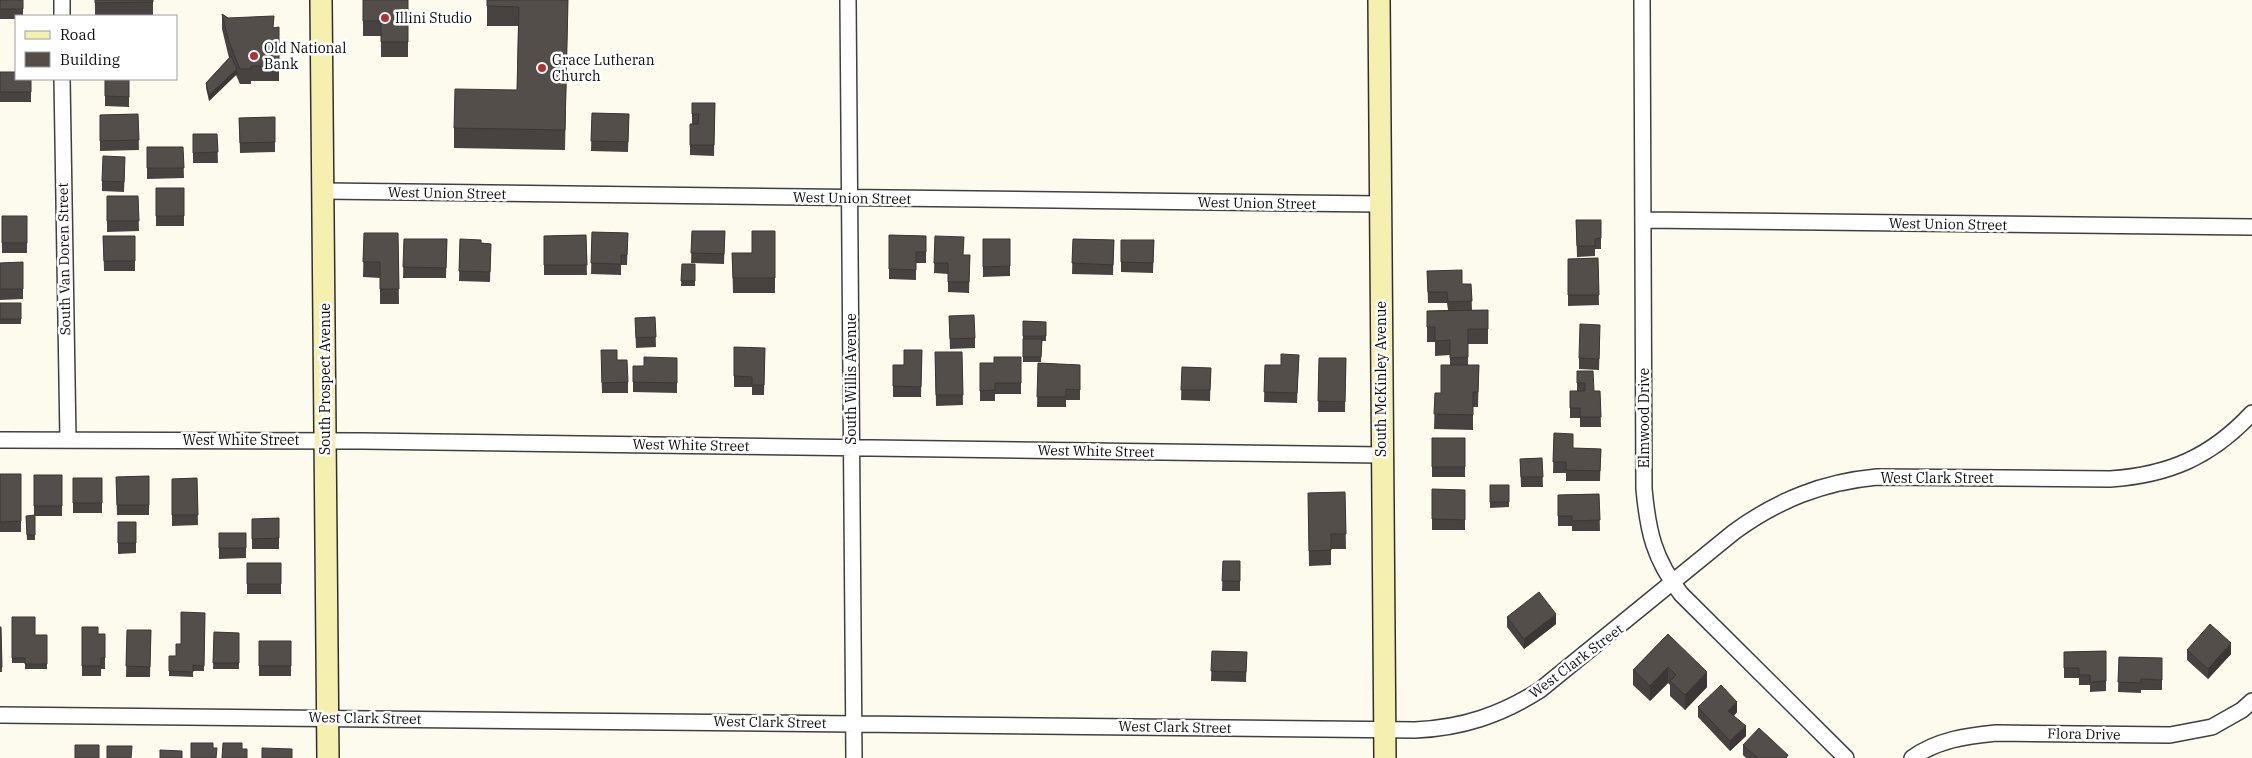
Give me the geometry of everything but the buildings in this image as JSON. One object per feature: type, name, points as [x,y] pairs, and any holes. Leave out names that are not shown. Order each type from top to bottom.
[{"type":"main road","name":"South Prospect Avenue","points":[[321,0],[328,758]]},
{"type":"main road","name":"South McKinley Avenue","points":[[1379,0],[1384,758]]},
{"type":"street","points":[[62,0],[62,15]]},
{"type":"street","name":"South Willis Avenue","points":[[848,0],[854,758]]},
{"type":"street","name":"Elmwood Drive","points":[[1642,0],[1644,479],[1646,518],[1652,544],[1659,562],[1673,584],[1741,655],[1846,758]]},
{"type":"street","name":"South Van Doren Street","points":[[62,80],[68,440]]},
{"type":"street","name":"West Union Street","points":[[324,191],[1380,204]]},
{"type":"street","name":"West Union Street","points":[[1644,220],[2252,227]]},
{"type":"street","name":"West Clark Street","points":[[0,715],[328,717],[1384,730],[1427,730],[1459,726],[1491,717],[1514,706],[1548,684],[1756,516],[1787,500],[1817,488],[1851,480],[1877,477],[2110,480],[2139,477],[2185,464],[2236,430],[2252,413]]},
{"type":"street","name":"West White Street","points":[[0,440],[325,440],[1382,455]]},
{"type":"street","name":"Flora Drive","points":[[1912,758],[1941,742],[1968,735],[1996,733],[2170,735],[2201,730],[2242,710],[2252,702]]},
{"type":"place","name":"Illini Studio","points":[[385,18]]},
{"type":"place","name":"Old National Bank","points":[[254,56]]},
{"type":"place","name":"Grace Lutheran Church","points":[[542,68]]}]
